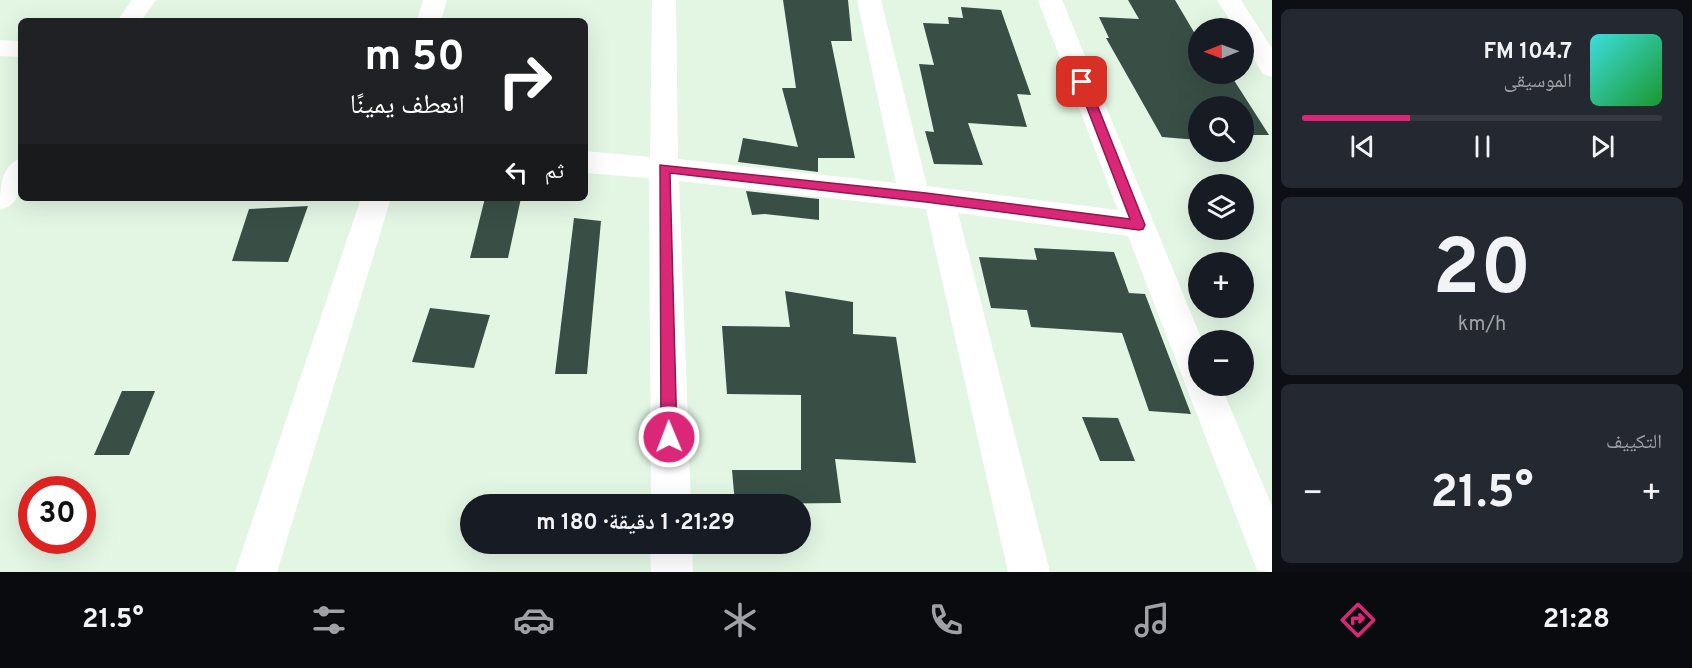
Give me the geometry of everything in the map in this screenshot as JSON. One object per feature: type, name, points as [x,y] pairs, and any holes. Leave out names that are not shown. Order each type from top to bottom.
[{"type":"street","points":[[131,18],[144,0]]},
{"type":"street","points":[[430,18],[435,0]]},
{"type":"street","points":[[664,0],[664,168],[671,494]]},
{"type":"street","points":[[869,0],[1029,572]]},
{"type":"street","points":[[1050,0],[1188,348]]},
{"type":"street","points":[[1229,0],[1272,68]]},
{"type":"street","points":[[0,48],[18,49]]},
{"type":"street","points":[[588,162],[664,168],[1139,225]]},
{"type":"street","points":[[0,199],[18,173]]},
{"type":"street","points":[[256,572],[375,201]]},
{"type":"street","points":[[1207,396],[1272,555]]},
{"type":"street","points":[[671,554],[672,572]]},
{"type":"building","points":[[783,0],[848,0],[852,41],[831,41],[855,158],[818,158],[818,172],[738,162],[743,138],[798,147],[782,88],[796,88]]},
{"type":"building","points":[[1128,0],[1175,0],[1188,22],[1188,84],[1236,84],[1244,96],[1188,96],[1188,139],[1162,137],[1106,38],[1109,38],[1099,17],[1139,19]]},
{"type":"building","points":[[961,7],[1001,10],[1031,95],[1017,94],[1027,127],[968,123],[983,165],[934,164],[925,131],[934,132],[919,64],[934,65],[923,23],[949,24],[948,17],[963,18]]},
{"type":"building","points":[[1254,112],[1269,135],[1254,135]]},
{"type":"building","points":[[746,191],[819,199],[819,220],[765,214],[752,215]]},
{"type":"building","points":[[484,201],[520,201],[508,258],[470,258]]},
{"type":"building","points":[[308,206],[288,262],[232,261],[249,209]]},
{"type":"building","points":[[574,218],[601,221],[587,374],[555,374]]},
{"type":"building","points":[[1034,248],[1114,252],[1129,293],[1145,294],[1191,414],[1149,411],[1122,333],[1031,327],[1027,310],[991,308],[979,257],[1037,260]]},
{"type":"building","points":[[785,291],[853,302],[853,334],[896,337],[916,463],[835,459],[841,503],[811,503],[811,494],[734,494],[732,470],[801,470],[801,395],[727,394],[722,326],[790,327]]},
{"type":"building","points":[[430,308],[490,315],[474,368],[412,362]]},
{"type":"building","points":[[122,391],[155,391],[129,455],[94,455]]},
{"type":"building","points":[[1082,417],[1118,418],[1135,461],[1100,461]]},
{"type":"route","points":[[669,437],[664,168],[1139,225],[1082,82]]}]
